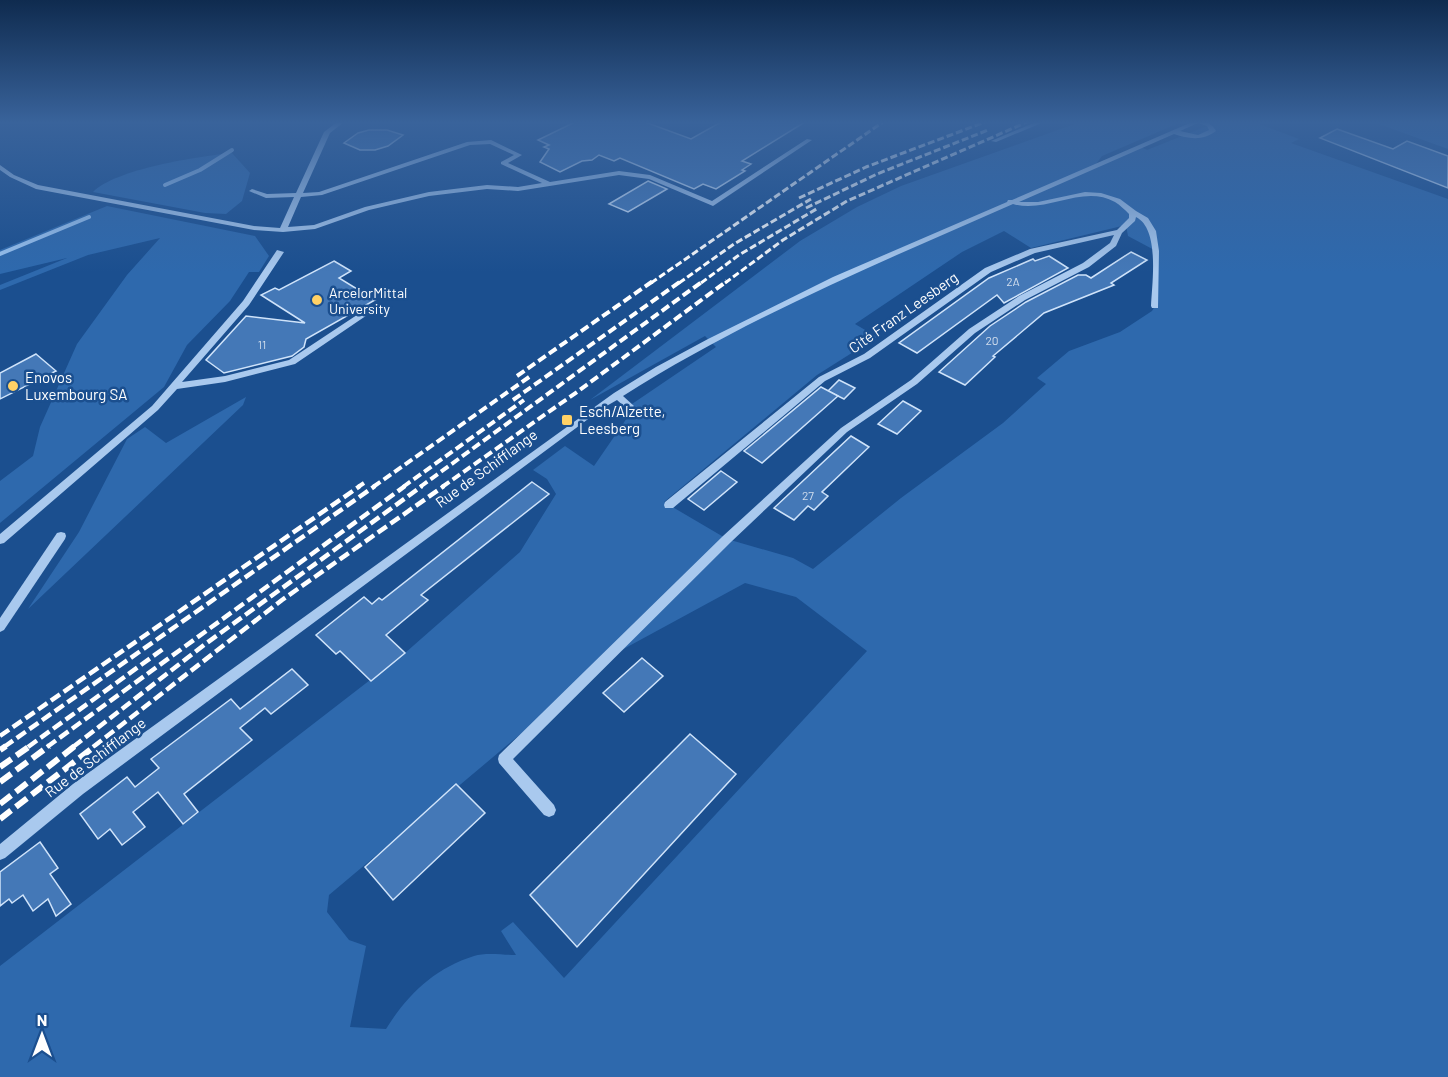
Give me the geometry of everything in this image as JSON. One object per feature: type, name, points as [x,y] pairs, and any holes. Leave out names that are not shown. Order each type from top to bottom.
[{"type":"street","points":[[7,172],[36,187],[254,228],[283,230],[326,225],[367,208],[429,194],[487,187],[518,189],[607,173],[630,173],[650,177],[713,204],[761,172]]},
{"type":"street","points":[[283,230],[309,172]]},
{"type":"street","points":[[252,191],[266,196],[298,197],[320,194],[384,172]]},
{"type":"street","points":[[523,172],[549,184]]},
{"type":"street","name":"Rue de Schifflange","points":[[0,853],[78,789],[617,395],[659,369],[779,306],[1077,172]]},
{"type":"street","points":[[1010,201],[1025,207],[1073,194],[1092,194],[1119,202],[1133,213],[1144,217],[1150,225],[1154,240],[1155,306]]},
{"type":"street","points":[[549,810],[504,759],[727,539],[844,430],[914,382],[972,331],[1022,298],[1086,265],[1113,244],[1119,232],[1132,219],[1133,213]]},
{"type":"street","name":"Cité Franz Leesberg","points":[[669,505],[822,379],[867,356],[988,270],[1033,251],[1119,232]]},
{"type":"street","points":[[0,540],[155,408],[246,303],[280,252]]},
{"type":"street","points":[[176,386],[225,379],[292,362],[375,307]]},
{"type":"street","points":[[617,395],[629,406]]},
{"type":"street","points":[[0,627],[61,536]]},
{"type":"shaded area","points":[[132,172],[250,173],[242,201],[226,214],[205,213],[93,192]]},
{"type":"shaded area","points":[[939,172],[1373,172],[1448,199],[1448,1077],[0,1077],[0,966],[405,653],[520,552],[556,494],[547,479],[533,470],[565,446],[594,466],[629,415],[629,406],[716,347],[705,336],[590,400],[800,241],[857,207],[901,186]],"holes":[[[1126,225],[1128,236],[1158,252],[1155,306],[1152,311],[1120,332],[1069,351],[1037,378],[1046,384],[1003,423],[901,498],[813,569],[793,558],[727,539],[664,502],[817,375],[877,337],[855,324],[962,252],[1004,231],[1031,248]],[[745,583],[796,597],[867,651],[564,978],[513,922],[501,931],[516,955],[484,954],[460,961],[423,984],[403,1005],[386,1029],[350,1027],[366,946],[349,940],[327,912],[329,895],[618,652]]]},
{"type":"shaded area","points":[[107,206],[255,236],[269,256],[259,272],[249,272],[230,301],[187,345],[164,387],[0,523],[0,481],[33,456],[40,427],[77,344],[127,275],[160,238],[88,255],[0,290],[0,285],[67,258],[0,274],[0,250]]},
{"type":"shaded area","points":[[246,397],[243,405],[28,609],[79,532],[127,439],[145,427],[166,443]]},
{"type":"building","points":[[654,172],[743,172],[716,189],[703,184],[694,189]]},
{"type":"building","points":[[1408,172],[1448,172],[1448,188]]},
{"type":"building","points":[[648,181],[667,189],[628,212],[609,204]]},
{"type":"building","points":[[1131,252],[1147,260],[1111,283],[1114,285],[1044,313],[993,356],[995,357],[965,385],[939,372],[990,326],[1026,302],[1078,275],[1091,278]]},
{"type":"building","points":[[1049,256],[1068,268],[1004,303],[997,295],[917,353],[899,343],[989,278],[1033,259],[1035,261]]},
{"type":"building","points":[[334,261],[351,271],[339,278],[375,300],[306,339],[304,347],[292,356],[224,373],[206,360],[246,316],[305,323],[261,295],[275,288],[279,290]]},
{"type":"building","name":"Enovos Luxembourg SA","points":[[36,354],[56,371],[0,399],[0,373]]},
{"type":"building","points":[[839,380],[855,388],[844,399],[828,391]]},
{"type":"building","points":[[821,387],[838,396],[762,463],[744,451]]},
{"type":"building","points":[[903,401],[921,411],[897,434],[878,424]]},
{"type":"building","points":[[851,436],[869,447],[822,492],[828,496],[814,510],[808,506],[794,520],[774,508]]},
{"type":"building","points":[[721,471],[737,482],[704,510],[688,499]]},
{"type":"building","points":[[532,482],[549,494],[421,595],[428,600],[386,635],[405,653],[371,681],[340,651],[336,654],[316,635],[364,597],[372,604],[379,598],[382,600]]},
{"type":"building","points":[[642,658],[663,676],[624,712],[603,693]]},
{"type":"building","points":[[292,669],[308,685],[271,714],[265,708],[240,728],[252,740],[184,794],[198,812],[183,824],[158,792],[133,812],[145,827],[122,845],[110,829],[98,839],[80,814],[127,777],[135,787],[159,768],[151,759],[231,699],[240,709]]},
{"type":"building","points":[[690,734],[736,774],[577,947],[530,895]]},
{"type":"building","points":[[456,784],[485,813],[393,900],[365,867]]},
{"type":"building","points":[[40,842],[58,868],[50,874],[71,904],[56,916],[48,899],[33,911],[23,895],[12,903],[9,899],[0,906],[0,872]]},
{"type":"waterway","points":[[165,185],[195,172]]},
{"type":"waterway","points":[[0,254],[89,217]]},
{"type":"railway","points":[[651,283],[811,172]]},
{"type":"railway","points":[[799,198],[855,172]]},
{"type":"railway","points":[[806,208],[881,172]]},
{"type":"railway","points":[[725,283],[783,240],[847,201],[912,172]]},
{"type":"railway","points":[[679,283],[734,244],[811,199]]},
{"type":"railway","points":[[701,283],[739,255],[818,208]]},
{"type":"railway","points":[[517,376],[653,281]]},
{"type":"railway","points":[[513,400],[681,281]]},
{"type":"railway","points":[[420,487],[703,281]]},
{"type":"railway","points":[[442,487],[577,392],[727,281]]},
{"type":"railway","points":[[373,487],[532,375]]},
{"type":"railway","points":[[403,487],[524,400]]},
{"type":"railway","points":[[358,487],[364,483]]},
{"type":"railway","points":[[0,736],[360,486]]},
{"type":"railway","points":[[4,747],[375,486]]},
{"type":"railway","points":[[47,747],[405,486]]},
{"type":"railway","points":[[73,747],[204,645],[422,486]]},
{"type":"railway","points":[[93,747],[282,600],[444,486]]},
{"type":"railway","points":[[28,747],[163,649]]},
{"type":"railway","points":[[0,750],[6,746]]},
{"type":"railway","points":[[0,767],[30,746]]},
{"type":"railway","points":[[0,782],[49,746]]},
{"type":"railway","points":[[0,804],[75,746]]},
{"type":"railway","points":[[0,819],[95,746]]},
{"type":"place","name":"ArcelorMittal University","points":[[317,300]]},
{"type":"place","name":"Enovos Luxembourg SA","points":[[13,386]]},
{"type":"place","name":"Esch/Alzette, Leesberg","points":[[567,420]]}]
